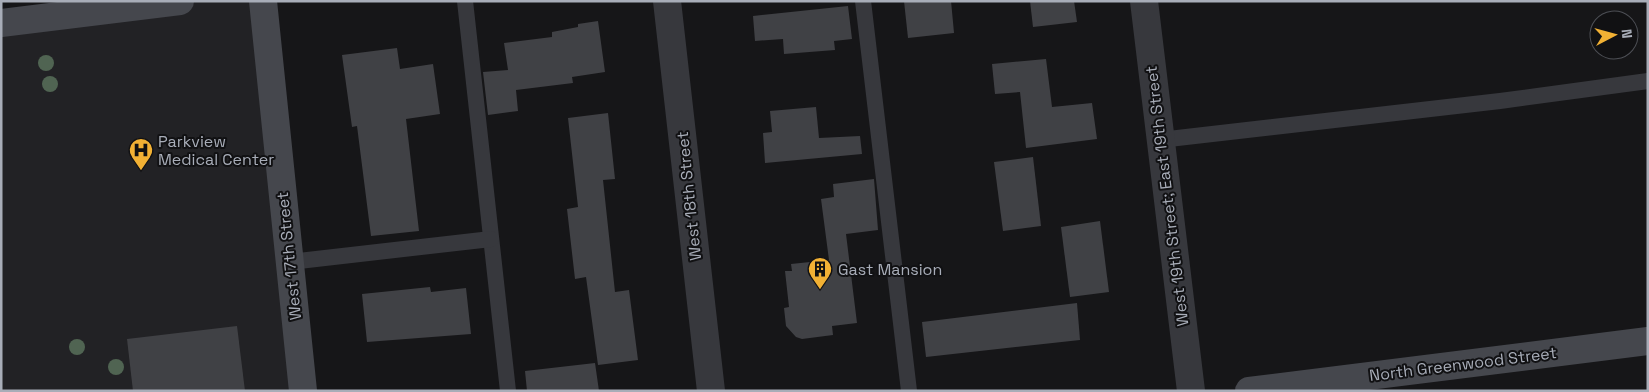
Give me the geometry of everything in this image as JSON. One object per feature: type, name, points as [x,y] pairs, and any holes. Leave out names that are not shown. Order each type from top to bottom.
[{"type":"main road","points":[[1,23],[63,8],[180,1]]},
{"type":"main road","name":"West 17th Street","points":[[264,1],[303,391]]},
{"type":"main road","name":"North Greenwood Street","points":[[1249,391],[1648,341]]},
{"type":"street","name":"West 18th Street","points":[[667,1],[710,391]]},
{"type":"street","name":"West 19th Street; East 19th Street","points":[[1144,1],[1191,391]]},
{"type":"lane","points":[[465,1],[508,391]]},
{"type":"lane","points":[[863,1],[909,391]]},
{"type":"lane","points":[[1160,140],[1648,82]]},
{"type":"lane","points":[[290,262],[491,239]]},
{"type":"shaded area","name":"Parkview Medical Center","points":[[180,1],[263,1],[303,391],[1,391],[1,23]]},
{"type":"building","points":[[904,1],[951,1],[954,33],[908,38]]},
{"type":"building","points":[[1030,1],[1074,1],[1077,22],[1033,27]]},
{"type":"building","points":[[848,6],[852,39],[834,41],[835,50],[784,54],[783,39],[755,41],[753,16]]},
{"type":"building","points":[[598,21],[605,72],[572,77],[573,83],[516,90],[518,111],[488,115],[483,72],[508,70],[504,43],[552,37],[552,32],[578,27],[578,24]]},
{"type":"building","points":[[397,48],[400,69],[433,64],[440,114],[406,119],[419,231],[371,236],[357,126],[352,127],[342,55]]},
{"type":"building","points":[[1046,59],[1052,107],[1092,103],[1097,139],[1026,148],[1020,92],[995,94],[992,64]]},
{"type":"building","points":[[816,107],[819,138],[860,136],[862,154],[765,163],[763,133],[772,132],[770,111]]},
{"type":"building","points":[[608,113],[615,179],[603,180],[615,292],[629,290],[638,360],[598,365],[586,277],[575,279],[567,209],[578,207],[568,118]]},
{"type":"building","points":[[1033,157],[1041,226],[1003,231],[994,162]]},
{"type":"building","points":[[874,179],[878,230],[846,234],[857,323],[832,326],[833,335],[802,339],[796,337],[786,326],[784,308],[789,307],[785,271],[792,271],[791,264],[829,260],[821,199],[834,197],[833,184]]},
{"type":"building","points":[[1100,221],[1109,292],[1070,297],[1061,227]]},
{"type":"building","points":[[430,287],[431,292],[466,288],[471,334],[367,342],[362,294]]},
{"type":"building","points":[[1077,303],[1080,340],[926,357],[922,322]]},
{"type":"building","points":[[237,326],[245,391],[133,391],[127,339]]},
{"type":"building","points":[[595,363],[599,391],[527,391],[525,371]]},
{"type":"place","name":"Parkview Medical Center","points":[[141,171]]},
{"type":"place","name":"Gast Mansion","points":[[820,290]]}]
